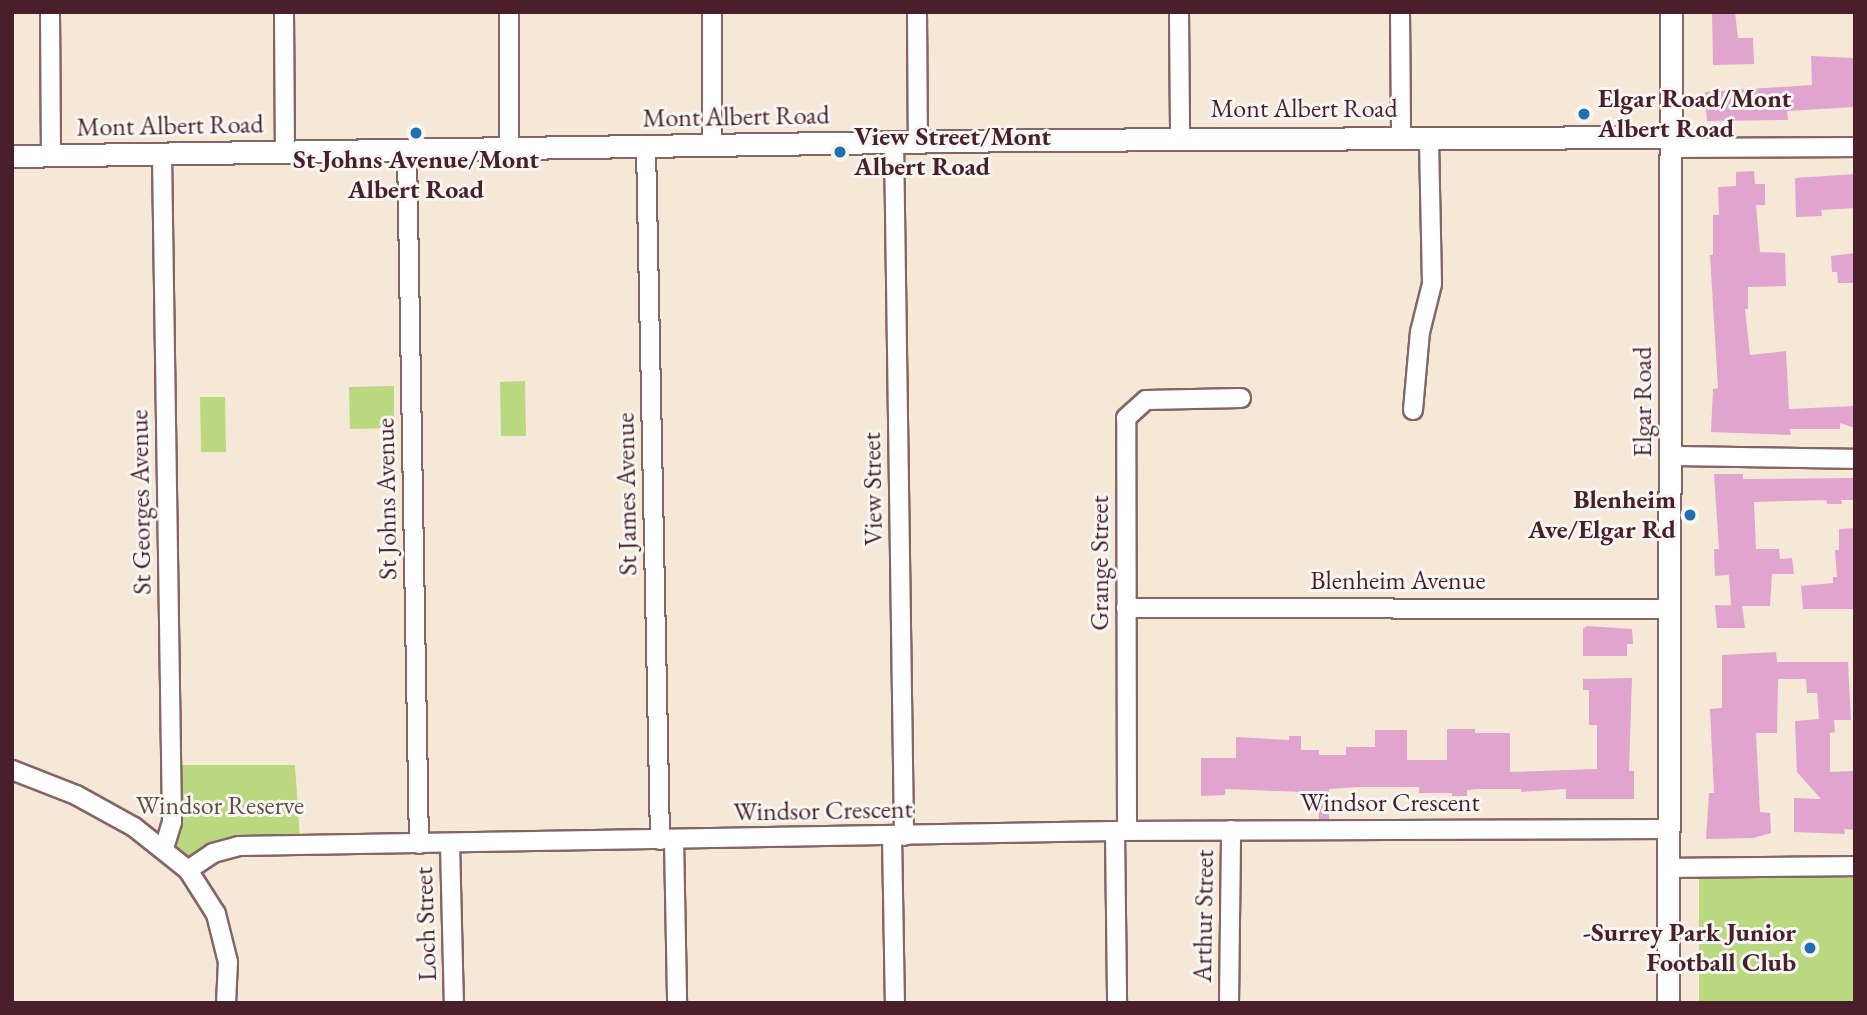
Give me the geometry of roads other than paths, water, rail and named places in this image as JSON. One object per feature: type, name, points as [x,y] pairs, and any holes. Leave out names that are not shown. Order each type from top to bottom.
[{"type":"main road","name":"Elgar Road","points":[[1668,1003],[1671,12]]},
{"type":"main road","name":"Mont Albert Road","points":[[12,156],[1401,136],[1672,142]]},
{"type":"street","points":[[51,12],[51,156]]},
{"type":"street","points":[[284,12],[285,153]]},
{"type":"street","points":[[509,12],[509,150]]},
{"type":"street","points":[[712,12],[712,146]]},
{"type":"street","points":[[917,12],[918,141]]},
{"type":"street","points":[[1179,12],[1180,138]]},
{"type":"street","points":[[1400,12],[1401,136]]},
{"type":"street","points":[[1413,410],[1420,332],[1432,284],[1429,137]]},
{"type":"street","name":"View Street","points":[[894,142],[898,836],[895,1003]]},
{"type":"street","name":"Mont Albert Road","points":[[1672,142],[1855,147]]},
{"type":"street","name":"St James Avenue","points":[[646,148],[667,840],[677,1003]]},
{"type":"street","name":"St Johns Avenue","points":[[407,152],[418,844]]},
{"type":"street","name":"St Georges Avenue","points":[[162,155],[172,822],[164,848]]},
{"type":"street","name":"Grange Street","points":[[1117,1003],[1126,608],[1126,418],[1146,400],[1241,398]]},
{"type":"street","points":[[1671,456],[1855,459]]},
{"type":"street","name":"Blenheim Avenue","points":[[1126,608],[1670,609]]},
{"type":"street","points":[[12,770],[76,795],[134,827],[164,848],[188,870],[216,914],[228,962],[226,1003]]},
{"type":"street","name":"Windsor Crescent","points":[[188,870],[213,853],[239,846],[1121,831],[1669,829]]},
{"type":"street","name":"Arthur Street","points":[[1228,1003],[1231,830]]},
{"type":"street","name":"Loch Street","points":[[450,844],[454,1003]]},
{"type":"street","points":[[1669,868],[1855,866]]},
{"type":"place","name":"Elgar Road/Mont Albert Road","points":[[1584,114]]},
{"type":"place","name":"St Johns Avenue/Mont Albert Road","points":[[416,133]]},
{"type":"place","name":"View Street/Mont Albert Road","points":[[840,152]]},
{"type":"place","name":"Blenheim Ave/Elgar Rd","points":[[1690,515]]},
{"type":"place","name":"-Surrey Park Junior Football Club","points":[[1810,948]]},
{"type":"park label","name":"Windsor Reserve","points":[[220,806]]}]
